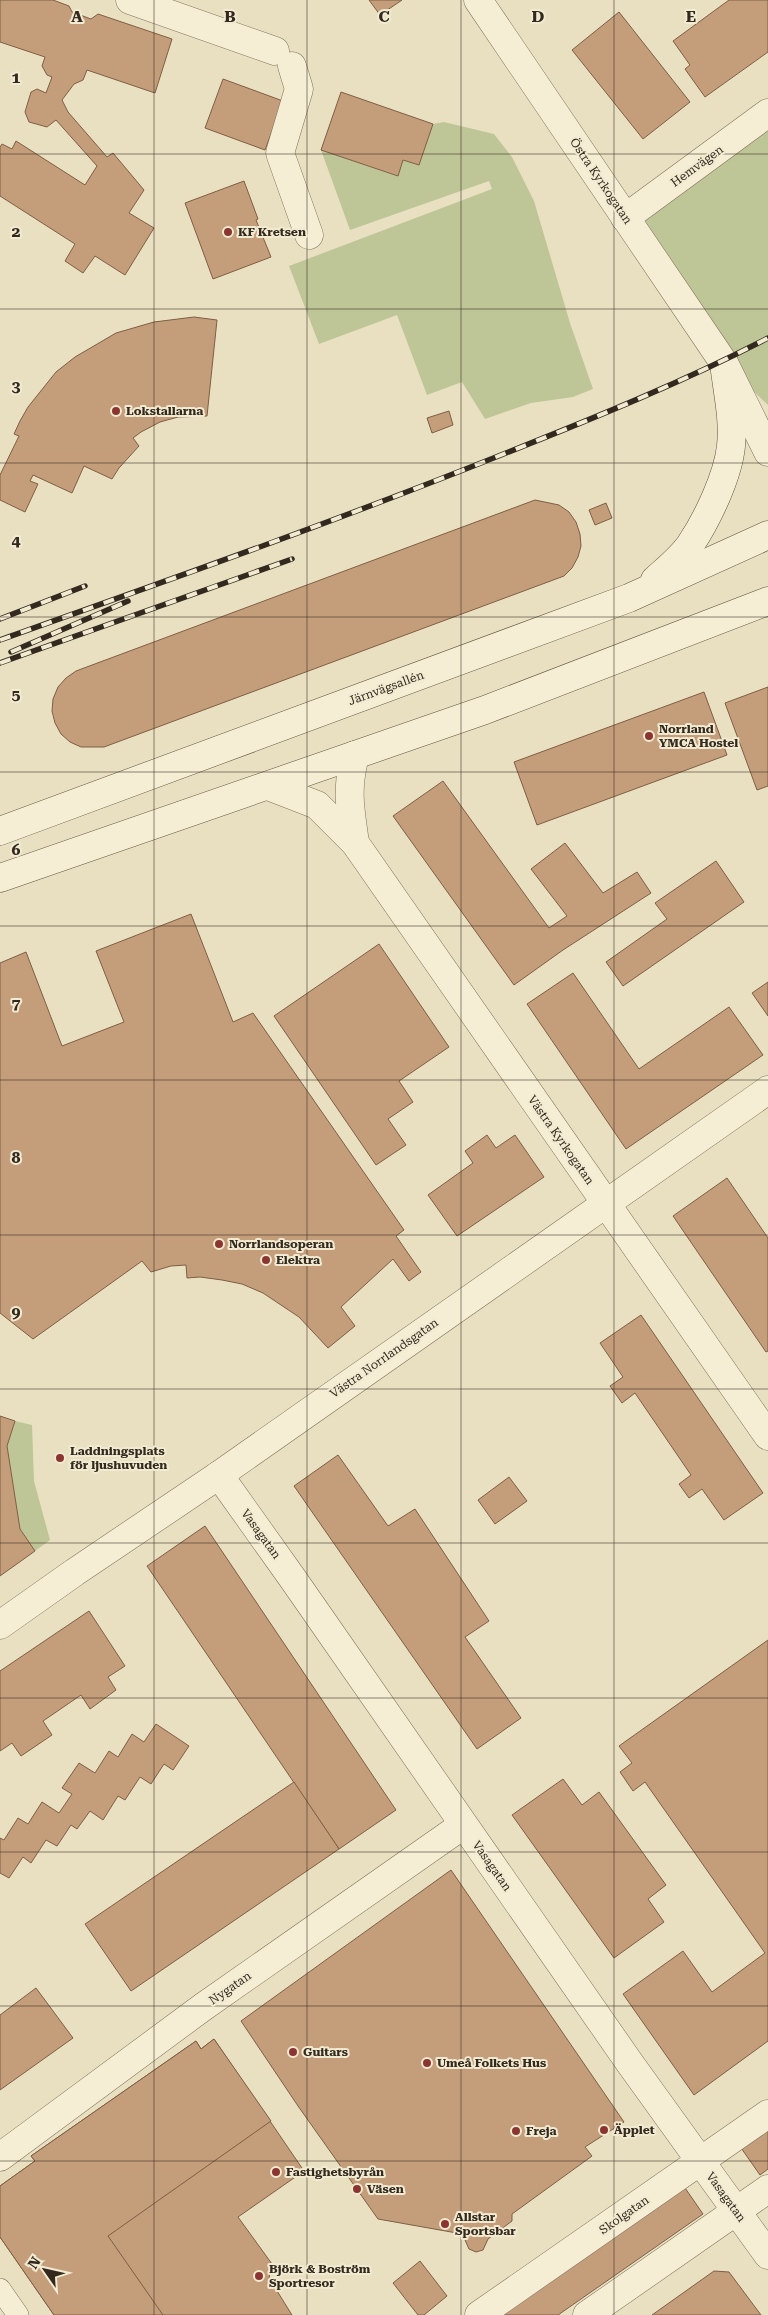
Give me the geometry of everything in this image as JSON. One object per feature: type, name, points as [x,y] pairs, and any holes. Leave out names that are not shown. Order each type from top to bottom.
[{"type":"street","points":[[130,0],[284,58],[299,89],[280,153],[309,235]]},
{"type":"street","name":"Östra Kyrkogatan","points":[[478,0],[724,363],[768,452]]},
{"type":"street","name":"Hemvägen","points":[[625,218],[768,113]]},
{"type":"street","points":[[629,598],[674,562],[690,545],[715,496],[731,447],[731,422],[724,363]]},
{"type":"street","name":"Östra Kyrkogatan","points":[[724,363],[768,405]]},
{"type":"street","name":"Järnvägsallén","points":[[0,831],[629,598],[768,535]]},
{"type":"street","points":[[0,878],[485,710],[768,601]]},
{"type":"street","name":"Västra Kyrkogatan","points":[[355,755],[349,778],[348,795],[355,843]]},
{"type":"street","name":"Västra Kyrkogatan","points":[[268,786],[317,805],[355,843],[768,1436]]},
{"type":"street","name":"Västra Norrlandsgatan","points":[[0,1625],[219,1475],[768,1090]]},
{"type":"street","name":"Vasagatan","points":[[219,1475],[700,2162],[768,2255]]},
{"type":"street","name":"Nygatan","points":[[0,2157],[203,2007],[463,1825]]},
{"type":"street","name":"Skolgatan","points":[[479,2315],[768,2114]]},
{"type":"street","points":[[586,2315],[768,2189]]},
{"type":"street","points":[[0,2289],[18,2315]]},
{"type":"green space","points":[[768,115],[768,405],[724,363],[625,218]]},
{"type":"green space","points":[[444,122],[494,134],[512,157],[534,201],[570,323],[593,389],[573,397],[531,403],[485,419],[462,382],[427,395],[397,315],[319,344],[289,266],[492,189],[489,181],[350,230],[321,150],[397,176],[403,160],[419,165],[433,124]]},
{"type":"green space","points":[[15,1421],[32,1425],[34,1481],[50,1540],[35,1551],[20,1529],[7,1446]]},
{"type":"building","points":[[0,0],[53,0],[69,6],[72,12],[91,19],[98,14],[172,39],[155,93],[87,70],[83,80],[74,84],[62,100],[68,112],[107,157],[113,153],[144,190],[129,213],[154,228],[125,275],[95,256],[83,273],[65,261],[75,244],[0,196],[0,147],[2,144],[12,149],[16,141],[85,185],[97,166],[56,120],[47,127],[29,122],[25,112],[31,92],[37,89],[46,93],[52,77],[47,75],[42,66],[45,57],[0,42]]},
{"type":"building","points":[[369,0],[402,0],[380,15]]},
{"type":"building","points":[[729,0],[768,0],[768,52],[705,97],[685,69],[690,65],[673,41]]},
{"type":"building","points":[[619,12],[690,102],[643,139],[572,50]]},
{"type":"building","points":[[223,79],[283,101],[265,150],[205,128]]},
{"type":"building","points":[[341,92],[433,124],[419,165],[403,160],[398,176],[321,150]]},
{"type":"building","name":"KF Kretsen","points":[[244,181],[258,219],[256,220],[271,257],[213,279],[185,203]]},
{"type":"building","name":"Lokstallarna","points":[[194,317],[217,320],[207,416],[178,417],[160,422],[141,432],[133,438],[139,446],[119,468],[112,479],[84,466],[72,493],[33,475],[30,481],[38,484],[25,512],[0,500],[0,475],[19,436],[14,434],[28,407],[56,372],[75,357],[116,333],[154,322]]},
{"type":"building","points":[[449,411],[453,425],[432,433],[427,418]]},
{"type":"building","points":[[535,500],[559,505],[569,512],[576,522],[581,546],[572,568],[564,576],[104,747],[81,747],[70,742],[61,734],[55,723],[52,711],[53,699],[58,687],[76,671]]},
{"type":"building","points":[[606,503],[612,518],[595,525],[589,510]]},
{"type":"building","points":[[768,687],[768,786],[757,790],[725,703]]},
{"type":"building","points":[[704,692],[727,755],[537,825],[514,762]]},
{"type":"building","points":[[443,781],[549,928],[567,916],[531,869],[565,843],[603,893],[637,872],[651,893],[563,950],[514,985],[393,816]]},
{"type":"building","points":[[716,861],[744,902],[623,986],[606,962],[667,919],[655,903]]},
{"type":"building","points":[[191,914],[233,1022],[253,1013],[404,1230],[396,1236],[421,1272],[409,1281],[393,1259],[341,1307],[355,1326],[328,1348],[299,1317],[263,1293],[242,1284],[222,1280],[200,1277],[187,1278],[186,1265],[171,1266],[151,1272],[142,1261],[33,1339],[0,1313],[0,963],[26,952],[62,1046],[124,1022],[96,951]]},
{"type":"building","points":[[379,944],[449,1047],[399,1081],[413,1102],[388,1119],[406,1145],[376,1165],[274,1016]]},
{"type":"building","points":[[573,973],[639,1069],[729,1007],[763,1055],[626,1149],[527,1004]]},
{"type":"building","points":[[768,982],[768,1016],[752,993]]},
{"type":"building","points":[[487,1135],[496,1148],[515,1135],[544,1177],[457,1236],[428,1195],[473,1163],[465,1151]]},
{"type":"building","points":[[727,1178],[768,1238],[768,1351],[766,1352],[673,1216]]},
{"type":"building","points":[[641,1315],[763,1493],[724,1520],[702,1489],[689,1498],[679,1484],[691,1475],[635,1393],[622,1403],[610,1386],[623,1377],[600,1343]]},
{"type":"building","points":[[0,1416],[15,1421],[7,1446],[20,1529],[35,1551],[0,1576]]},
{"type":"building","points":[[338,1455],[388,1526],[415,1509],[489,1621],[465,1637],[521,1718],[477,1749],[294,1486]]},
{"type":"building","points":[[509,1477],[527,1501],[495,1524],[478,1500]]},
{"type":"building","points":[[205,1526],[396,1810],[339,1849],[147,1566]]},
{"type":"building","points":[[89,1611],[125,1666],[108,1677],[116,1690],[90,1709],[81,1695],[43,1721],[52,1735],[21,1756],[12,1743],[0,1751],[0,1671]]},
{"type":"building","points":[[768,1640],[768,2041],[694,2095],[623,1994],[683,1951],[712,1992],[765,1953],[645,1782],[633,1791],[620,1772],[632,1763],[619,1746]]},
{"type":"building","points":[[156,1724],[189,1746],[173,1770],[164,1764],[151,1784],[140,1777],[125,1800],[118,1796],[103,1820],[90,1811],[77,1829],[71,1825],[57,1846],[46,1840],[31,1863],[23,1857],[9,1878],[0,1873],[0,1838],[4,1840],[18,1818],[28,1824],[42,1802],[59,1813],[72,1794],[62,1788],[79,1763],[95,1773],[109,1751],[118,1757],[132,1734],[144,1742]]},
{"type":"building","points":[[563,1779],[582,1805],[599,1792],[666,1885],[648,1899],[664,1922],[614,1958],[512,1815]]},
{"type":"building","points":[[294,1782],[339,1849],[131,1991],[85,1924]]},
{"type":"building","name":"Umeå Folkets Hus","points":[[451,1870],[624,2122],[585,2147],[592,2156],[512,2214],[512,2221],[488,2239],[483,2250],[476,2252],[469,2249],[465,2240],[468,2235],[378,2219],[241,2021]]},
{"type":"building","points":[[36,1988],[73,2038],[0,2090],[0,2015]]},
{"type":"building","points":[[214,2039],[304,2171],[238,2217],[272,2264],[269,2278],[292,2315],[54,2315],[0,2237],[0,2186],[35,2161],[31,2156],[196,2041],[201,2049]]},
{"type":"building","points":[[214,2039],[271,2121],[108,2236],[163,2315],[54,2315],[0,2237],[0,2186],[35,2161],[31,2156],[196,2041],[201,2049]]},
{"type":"building","points":[[768,2124],[768,2169],[760,2175],[739,2145]]},
{"type":"building","points":[[683,2185],[703,2214],[558,2315],[497,2315]]},
{"type":"building","points":[[420,2261],[447,2296],[424,2315],[418,2315],[393,2283]]},
{"type":"building","points":[[714,2271],[729,2272],[761,2315],[652,2315]]},
{"type":"railway","points":[[0,640],[254,549],[443,478],[638,399],[704,370],[768,338]]},
{"type":"railway","points":[[0,663],[292,559]]},
{"type":"railway","points":[[0,619],[85,586]]},
{"type":"railway","points":[[11,652],[128,601]]},
{"type":"place","name":"KF Kretsen","points":[[228,232]]},
{"type":"place","name":"Lokstallarna","points":[[116,411]]},
{"type":"place","name":"Norrland YMCA Hostel","points":[[649,736]]},
{"type":"place","name":"Norrlandsoperan","points":[[219,1244]]},
{"type":"place","name":"Elektra","points":[[266,1260]]},
{"type":"place","name":"Laddningsplats för ljushuvuden","points":[[60,1458]]},
{"type":"place","name":"Guitars","points":[[293,2052]]},
{"type":"place","name":"Umeå Folkets Hus","points":[[427,2063]]},
{"type":"place","name":"Äpplet","points":[[604,2130]]},
{"type":"place","name":"Freja","points":[[516,2131]]},
{"type":"place","name":"Fastighetsbyrån","points":[[276,2172]]},
{"type":"place","name":"Väsen","points":[[357,2189]]},
{"type":"place","name":"Allstar Sportsbar","points":[[445,2224]]},
{"type":"place","name":"Björk & Boström Sportresor","points":[[259,2276]]}]
